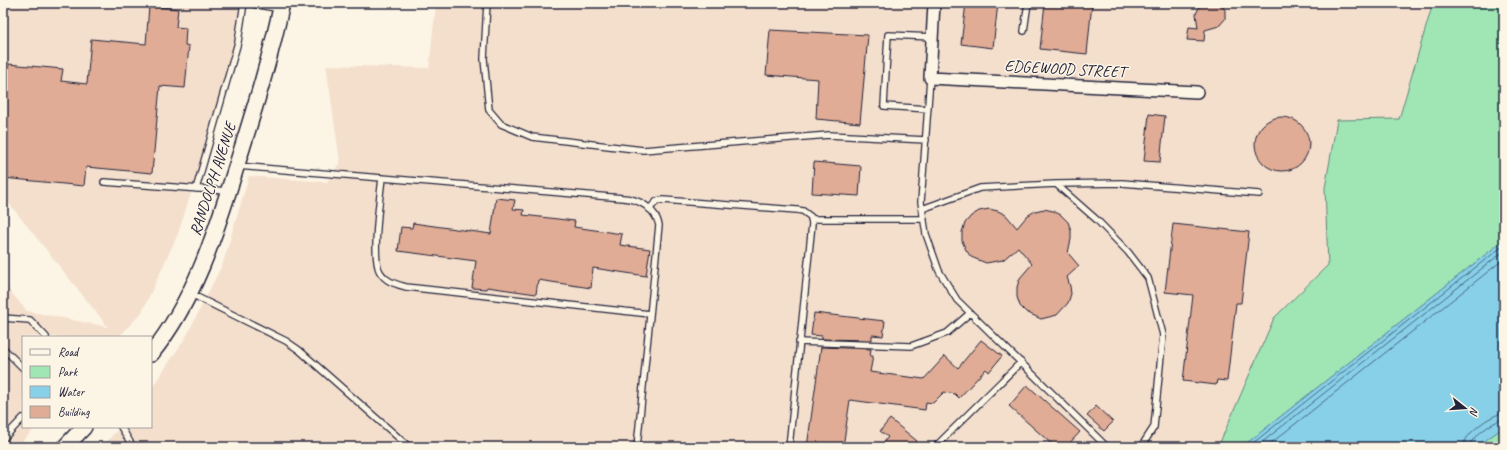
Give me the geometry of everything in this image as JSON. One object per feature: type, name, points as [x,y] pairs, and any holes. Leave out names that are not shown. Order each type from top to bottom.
[{"type":"main road","name":"RANDOLPH AVENUE","points":[[152,353],[176,320],[191,294],[206,258],[270,55],[282,6]]},
{"type":"main road","points":[[65,447],[83,428]]},
{"type":"street","points":[[930,78],[934,3]]},
{"type":"street","name":"EDGEWOOD STREET","points":[[930,78],[1197,92]]},
{"type":"lane","points":[[196,189],[238,42],[246,3],[282,6]]},
{"type":"lane","points":[[487,3],[484,59],[489,110],[501,124],[532,137],[643,150],[829,136],[926,140]]},
{"type":"lane","points":[[1024,31],[1028,3]]},
{"type":"lane","points":[[928,109],[884,106],[888,35],[933,37]]},
{"type":"lane","points":[[930,78],[921,202],[926,234],[939,270],[957,300],[1107,447]]},
{"type":"lane","points":[[236,166],[623,198],[639,201],[657,218],[659,225],[637,447]]},
{"type":"lane","points":[[382,178],[375,259],[380,273],[388,281],[406,287],[650,314]]},
{"type":"lane","points":[[104,182],[228,191]]},
{"type":"lane","points":[[922,209],[980,188],[1056,184],[1122,183],[1259,194]]},
{"type":"lane","points":[[1056,184],[1097,220],[1128,252],[1148,278],[1164,335],[1154,427],[1141,447]]},
{"type":"lane","points":[[649,209],[658,201],[663,200],[803,211],[811,219],[812,224],[789,447]]},
{"type":"lane","points":[[811,219],[924,219]]},
{"type":"lane","points":[[191,294],[263,328],[292,345],[408,446]]},
{"type":"lane","points":[[799,342],[911,346],[947,333],[970,313]]},
{"type":"lane","points":[[3,318],[30,320],[45,336]]},
{"type":"lane","points":[[3,348],[22,367]]},
{"type":"lane","points":[[935,447],[1021,362]]},
{"type":"lane","points":[[3,439],[22,419]]},
{"type":"lane","points":[[122,428],[133,447]]},
{"type":"shaded area","points":[[3,3],[248,3],[244,25],[178,234],[142,312],[120,336],[22,336],[22,428],[35,428],[17,447],[3,447],[3,283],[27,311],[108,327],[3,196]]},
{"type":"shaded area","points":[[436,3],[1433,3],[1399,119],[1325,188],[1328,265],[1274,318],[1218,447],[1197,447],[1176,442],[1174,447],[102,447],[119,428],[152,428],[152,388],[186,337],[223,263],[249,176],[327,182],[340,162],[326,65],[429,68]]},
{"type":"green space","points":[[1433,3],[1504,3],[1504,240],[1242,447],[1218,447],[1274,318],[1328,265],[1325,188],[1337,120],[1399,119]]},
{"type":"green space","points":[[1504,427],[1504,447],[1476,447]]},
{"type":"water","points":[[1504,240],[1504,427],[1476,447],[1242,447]]},
{"type":"building","points":[[966,3],[998,3],[993,48],[961,44]]},
{"type":"building","points":[[1045,3],[1092,3],[1087,54],[1040,49]]},
{"type":"building","points":[[1201,3],[1220,3],[1225,10],[1225,19],[1219,26],[1205,30],[1204,41],[1187,40],[1189,27],[1198,28],[1196,14]]},
{"type":"building","points":[[149,6],[178,9],[176,27],[186,28],[185,45],[189,46],[185,88],[160,86],[152,173],[86,167],[84,186],[3,178],[3,83],[7,83],[8,64],[63,69],[61,81],[87,84],[91,39],[146,44]]},
{"type":"building","points":[[770,30],[868,35],[860,123],[816,119],[818,79],[766,75]]},
{"type":"building","points":[[1149,114],[1165,116],[1160,162],[1144,161]]},
{"type":"building","points":[[1282,117],[1292,119],[1301,125],[1307,134],[1309,144],[1307,154],[1301,163],[1292,169],[1282,171],[1272,169],[1263,163],[1257,154],[1255,144],[1257,134],[1263,125],[1272,119]]},
{"type":"building","points":[[814,162],[861,166],[859,196],[812,193]]},
{"type":"building","points":[[496,198],[515,200],[513,209],[524,210],[523,215],[575,221],[574,227],[622,234],[620,245],[650,249],[646,276],[593,268],[591,288],[538,280],[536,294],[487,287],[486,289],[472,288],[476,261],[398,251],[401,227],[412,228],[413,223],[491,234]]},
{"type":"building","points":[[989,209],[1006,215],[1017,228],[1027,216],[1035,211],[1044,209],[1061,215],[1068,222],[1071,230],[1071,239],[1068,253],[1079,266],[1067,277],[1071,294],[1068,303],[1057,315],[1041,319],[1026,312],[1020,306],[1017,297],[1017,287],[1020,278],[1032,264],[1018,247],[1003,260],[986,263],[971,257],[966,250],[962,241],[962,232],[965,223],[971,216],[979,211]]},
{"type":"building","points":[[1173,224],[1249,232],[1241,303],[1236,303],[1227,381],[1217,380],[1216,385],[1183,381],[1193,295],[1165,292]]},
{"type":"building","points":[[814,313],[885,321],[883,336],[872,335],[872,340],[822,339],[822,336],[811,335]]},
{"type":"building","points":[[981,340],[1002,356],[989,372],[986,369],[959,398],[955,394],[944,392],[933,403],[926,402],[925,410],[850,400],[843,447],[807,447],[821,347],[871,349],[870,356],[873,356],[870,372],[924,379],[945,356],[958,368]]},
{"type":"building","points":[[1027,385],[1080,432],[1066,447],[1055,447],[1009,406]]},
{"type":"building","points":[[1096,406],[1113,422],[1104,431],[1087,416]]},
{"type":"building","points":[[890,419],[917,441],[912,447],[880,447],[888,437],[880,431]]}]
